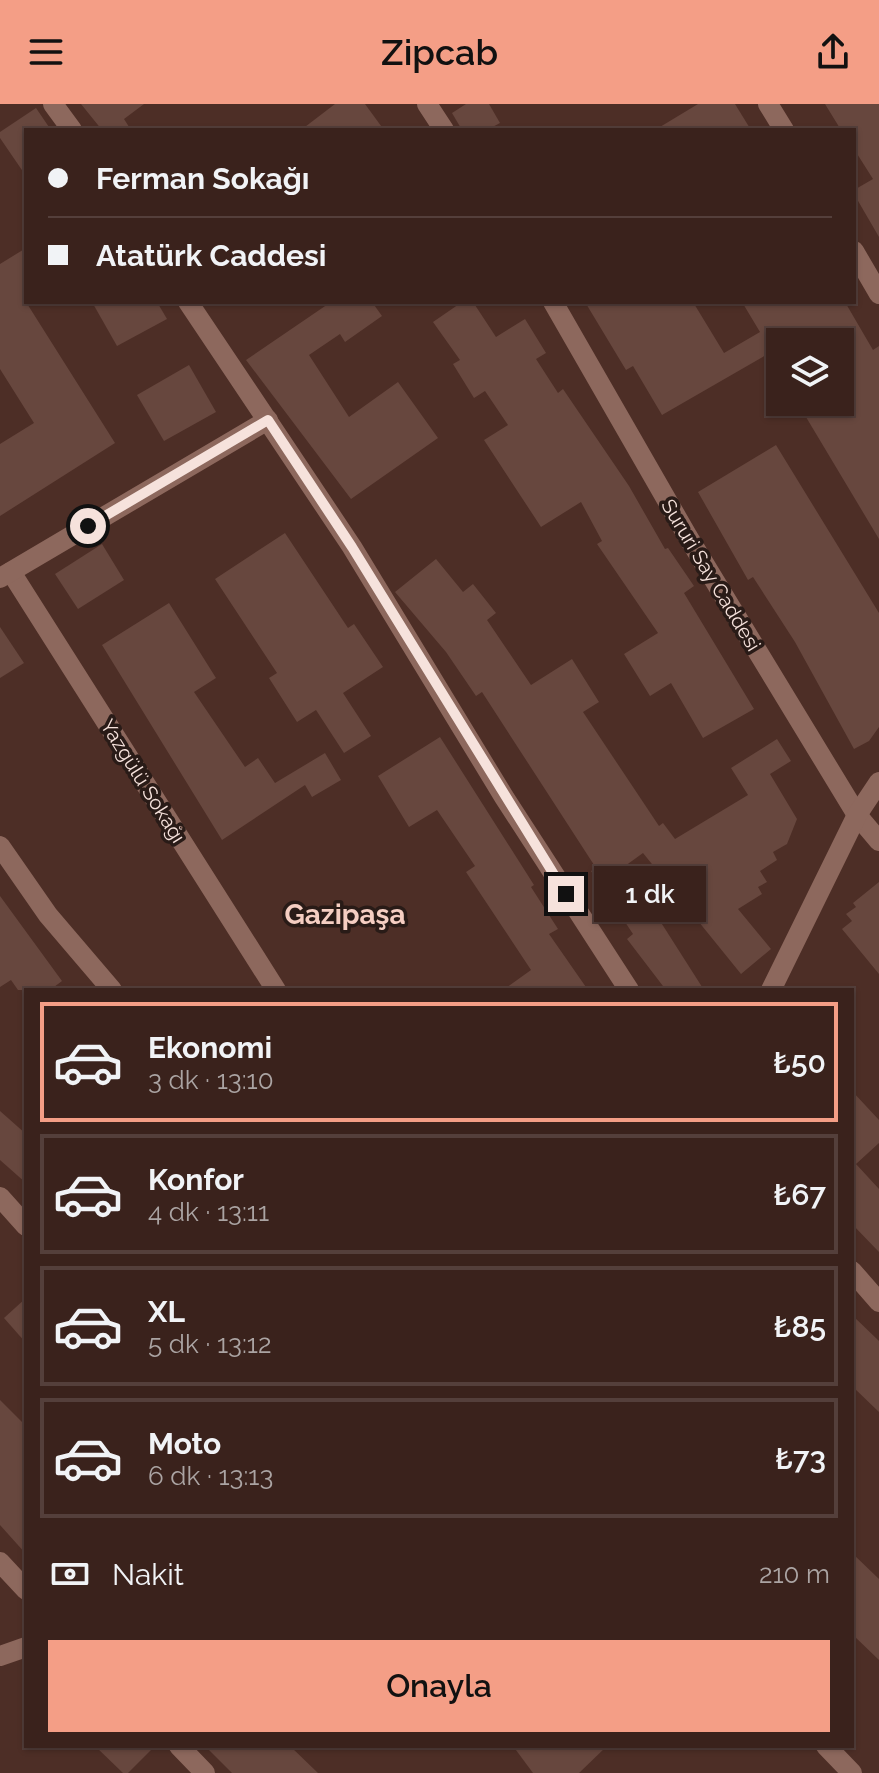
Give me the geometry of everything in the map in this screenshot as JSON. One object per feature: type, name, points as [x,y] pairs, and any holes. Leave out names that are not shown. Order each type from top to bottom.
[{"type":"street","points":[[53,104],[71,128]]},
{"type":"street","points":[[427,104],[443,128]]},
{"type":"street","points":[[768,104],[783,128]]},
{"type":"street","points":[[856,254],[879,294]]},
{"type":"street","points":[[189,304],[352,547],[504,797],[628,988]]},
{"type":"street","name":"Sururi Say Caddesi","points":[[554,304],[688,537],[857,815],[879,841]]},
{"type":"street","points":[[6,575],[268,420]]},
{"type":"street","name":"Yazgülü Sokağı","points":[[6,575],[275,988]]},
{"type":"street","points":[[772,988],[857,815],[879,782]]},
{"type":"street","points":[[0,846],[48,915],[110,988]]},
{"type":"street","points":[[0,1197],[24,1224]]},
{"type":"street","points":[[854,1273],[879,1302]]},
{"type":"street","points":[[0,1562],[24,1588]]},
{"type":"street","points":[[0,1656],[24,1648]]},
{"type":"street","points":[[181,1748],[205,1773]]},
{"type":"street","points":[[828,1748],[852,1773]]},
{"type":"building","points":[[81,104],[144,104],[124,119],[130,128],[100,128]]},
{"type":"building","points":[[335,104],[365,104],[383,128],[304,128]]},
{"type":"building","points":[[466,104],[489,104],[500,123],[491,128],[461,128],[452,113]]},
{"type":"building","points":[[698,104],[735,104],[750,128],[658,128]]},
{"type":"building","points":[[825,104],[879,104],[879,237],[856,197],[856,189],[873,179],[856,152],[856,128],[840,128]]},
{"type":"building","points":[[36,108],[50,128],[24,128],[24,173],[0,138],[0,132]]},
{"type":"building","points":[[24,249],[24,304],[27,304],[115,443],[0,516],[0,444],[34,423],[0,369],[0,264]]},
{"type":"building","points":[[93,304],[158,304],[167,319],[117,346]]},
{"type":"building","points":[[328,304],[373,304],[382,316],[345,342],[340,334],[309,355],[349,417],[398,382],[438,438],[351,499],[246,360]]},
{"type":"building","points":[[459,304],[474,304],[496,337],[525,319],[546,353],[536,359],[558,393],[563,389],[629,486],[665,549],[668,548],[694,586],[684,593],[754,709],[703,738],[671,683],[650,696],[624,654],[658,633],[597,544],[602,541],[581,502],[541,527],[484,440],[508,425],[485,391],[474,398],[453,364],[460,360],[433,322]]},
{"type":"building","points":[[586,304],[694,304],[724,353],[760,332],[743,304],[846,304],[873,350],[879,346],[879,539],[805,416],[854,416],[854,328],[766,328],[766,355],[662,415],[633,366],[626,370]]},
{"type":"building","points":[[189,365],[216,412],[164,441],[137,395]]},
{"type":"building","points":[[776,445],[879,613],[879,727],[869,741],[854,749],[795,642],[753,577],[748,580],[698,492]]},
{"type":"building","points":[[285,533],[348,628],[354,624],[383,667],[343,693],[371,736],[344,753],[316,710],[297,722],[269,678],[277,673],[215,579]]},
{"type":"building","points":[[102,544],[124,580],[78,609],[55,574]]},
{"type":"building","points":[[436,559],[463,592],[473,584],[496,613],[487,620],[531,685],[572,659],[599,702],[583,712],[659,826],[663,823],[675,839],[748,795],[731,768],[777,739],[791,761],[770,774],[797,819],[787,844],[773,852],[777,860],[760,871],[767,882],[758,887],[762,894],[738,909],[771,949],[741,974],[643,853],[625,866],[703,988],[664,988],[627,939],[633,934],[591,871],[596,868],[482,692],[476,696],[446,652],[395,592]]},
{"type":"building","points":[[169,603],[216,678],[194,692],[245,767],[258,758],[275,783],[325,753],[341,780],[312,797],[305,785],[222,840],[102,645]]},
{"type":"building","points":[[0,627],[24,663],[0,678]]},
{"type":"building","points":[[440,737],[534,885],[531,887],[558,929],[549,934],[587,988],[506,988],[531,970],[466,872],[475,866],[437,810],[409,827],[378,776]]},
{"type":"building","points":[[879,882],[879,974],[842,929],[852,921],[846,914],[856,907],[853,903]]},
{"type":"building","points":[[0,896],[62,981],[53,988],[18,990],[11,980],[0,987]]},
{"type":"building","points":[[854,1093],[879,1120],[879,1143],[856,1164],[879,1189],[879,1252],[854,1226]]},
{"type":"building","points":[[0,1111],[24,1132],[24,1181],[0,1160]]},
{"type":"building","points":[[24,1300],[24,1341],[4,1318]]},
{"type":"building","points":[[854,1317],[879,1341],[879,1412],[854,1388]]},
{"type":"building","points":[[0,1400],[24,1424],[24,1552],[0,1525]]},
{"type":"building","points":[[854,1555],[879,1579],[879,1660],[854,1636]]},
{"type":"building","points":[[97,1748],[153,1748],[128,1773],[123,1773]]},
{"type":"building","points":[[207,1748],[292,1748],[318,1773],[232,1773]]},
{"type":"building","points":[[514,1748],[605,1748],[579,1773],[533,1773]]},
{"type":"district","name":"Gazipaşa","points":[[345,914]]},
{"type":"route","points":[[88,526],[268,420],[352,547],[566,894]]}]
